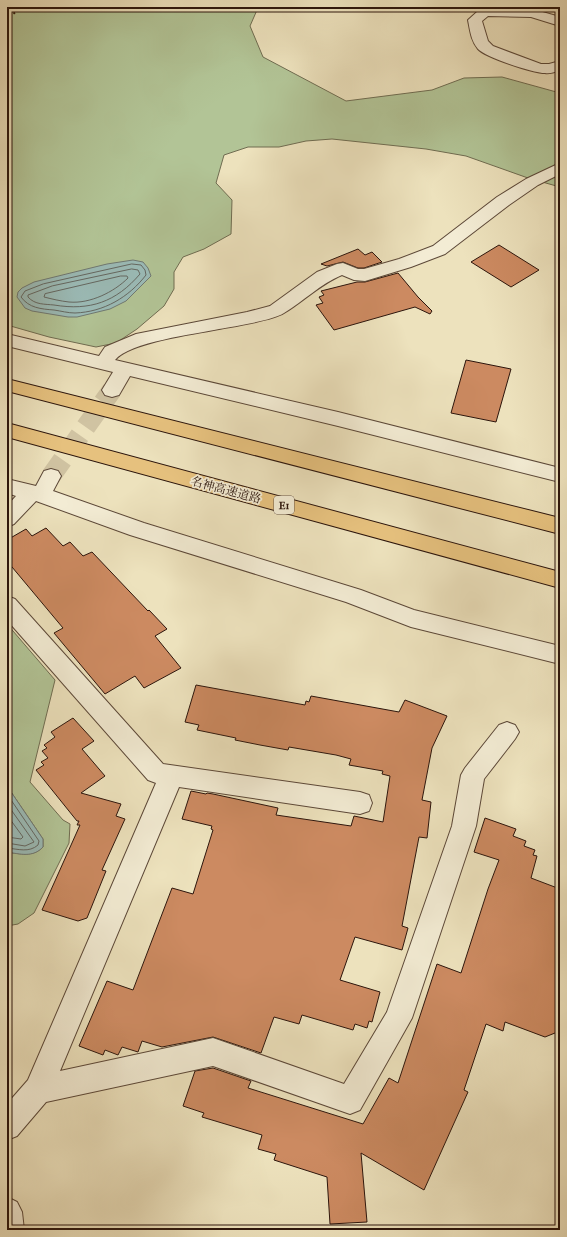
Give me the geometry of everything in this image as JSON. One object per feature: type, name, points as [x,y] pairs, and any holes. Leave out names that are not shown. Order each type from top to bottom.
[{"type":"highway","points":[[7,385],[560,526]]},
{"type":"highway","name":"名神高速道路","points":[[7,430],[560,580]]},
{"type":"street","points":[[560,22],[532,14],[485,10],[475,20],[480,39],[484,47],[492,52],[545,69],[560,65]]},
{"type":"street","points":[[103,363],[112,351],[143,338],[248,318],[276,310],[323,276],[343,268],[354,274],[365,276],[439,250],[503,201],[532,182],[560,168]]},
{"type":"street","points":[[7,340],[338,419],[560,475]]},
{"type":"street","points":[[112,390],[125,368]]},
{"type":"street","points":[[7,519],[36,493],[51,476]]},
{"type":"street","points":[[7,486],[36,493],[137,529],[353,596],[411,618],[560,655]]},
{"type":"street","points":[[7,605],[156,773],[360,803]]},
{"type":"street","points":[[38,1090],[213,1052],[350,1100],[398,1018],[464,826],[473,775],[506,732]]},
{"type":"street","points":[[7,1126],[38,1090],[172,775]]},
{"type":"street","points":[[7,1212],[9,1230]]},
{"type":"path","points":[[9,7],[15,14]]},
{"type":"green space","points":[[7,7],[265,7],[257,10],[250,26],[263,57],[346,101],[432,90],[464,78],[502,77],[560,93],[560,187],[528,178],[466,156],[426,149],[332,139],[306,141],[279,147],[248,147],[224,155],[216,183],[232,200],[231,234],[204,249],[183,257],[174,272],[174,289],[164,306],[137,329],[116,343],[96,347],[49,337],[7,325]]},
{"type":"green space","points":[[7,624],[55,680],[30,782],[63,820],[70,824],[69,843],[34,913],[18,924],[7,926],[7,852],[31,854],[43,847],[43,839],[7,786]]},
{"type":"water","points":[[133,260],[143,262],[148,268],[151,276],[126,301],[110,309],[77,317],[68,317],[32,311],[25,308],[17,297],[18,292],[22,288],[34,282],[107,264]]},
{"type":"water","points":[[7,786],[43,839],[43,847],[35,853],[17,854],[7,852]]},
{"type":"building","points":[[499,245],[539,270],[511,287],[471,262]]},
{"type":"building","points":[[358,249],[365,255],[372,252],[382,262],[364,268],[358,268],[343,262],[327,266],[321,264]]},
{"type":"building","points":[[398,273],[432,311],[430,314],[415,307],[334,330],[316,305],[323,303],[319,297],[324,295],[321,291],[357,282],[365,282]]},
{"type":"building","points":[[466,360],[511,369],[496,422],[451,413]]},
{"type":"building","points":[[46,528],[63,546],[70,542],[83,556],[92,552],[148,611],[149,610],[167,629],[155,636],[181,668],[144,688],[135,676],[105,694],[54,633],[63,628],[7,561],[7,540],[26,529],[32,536]]},
{"type":"building","points":[[196,685],[305,705],[306,701],[309,702],[311,696],[399,712],[405,700],[447,716],[432,748],[422,800],[431,802],[427,838],[419,837],[402,926],[408,928],[402,950],[355,937],[340,980],[380,992],[372,1022],[369,1021],[367,1028],[355,1024],[353,1030],[302,1015],[299,1024],[274,1017],[261,1053],[213,1037],[162,1047],[142,1041],[138,1052],[122,1047],[118,1055],[105,1050],[103,1055],[79,1046],[107,981],[133,990],[172,888],[193,894],[213,830],[211,829],[212,826],[182,819],[191,791],[213,794],[278,808],[276,815],[351,826],[354,816],[383,822],[390,776],[382,774],[383,771],[349,765],[351,759],[336,755],[289,747],[288,750],[260,745],[235,740],[236,738],[197,730],[199,725],[185,722]]},
{"type":"building","points":[[73,718],[94,741],[82,749],[105,776],[81,793],[121,804],[116,816],[125,819],[102,870],[106,871],[87,918],[78,921],[42,910],[80,825],[77,825],[79,821],[77,821],[36,770],[44,765],[41,762],[48,758],[42,751],[47,748],[44,745],[55,737],[51,732]]},
{"type":"building","points":[[485,818],[516,829],[513,836],[526,841],[524,846],[535,850],[533,855],[537,856],[531,878],[560,889],[560,1031],[545,1037],[505,1022],[503,1031],[486,1024],[464,1090],[468,1092],[424,1190],[361,1153],[367,1222],[330,1224],[327,1177],[274,1160],[276,1154],[258,1149],[262,1135],[202,1117],[204,1113],[183,1106],[195,1071],[213,1068],[251,1081],[248,1088],[363,1124],[389,1078],[398,1083],[437,964],[461,973],[499,860],[474,852]]},
{"type":"tunnel","points":[[51,476],[112,390]]}]
